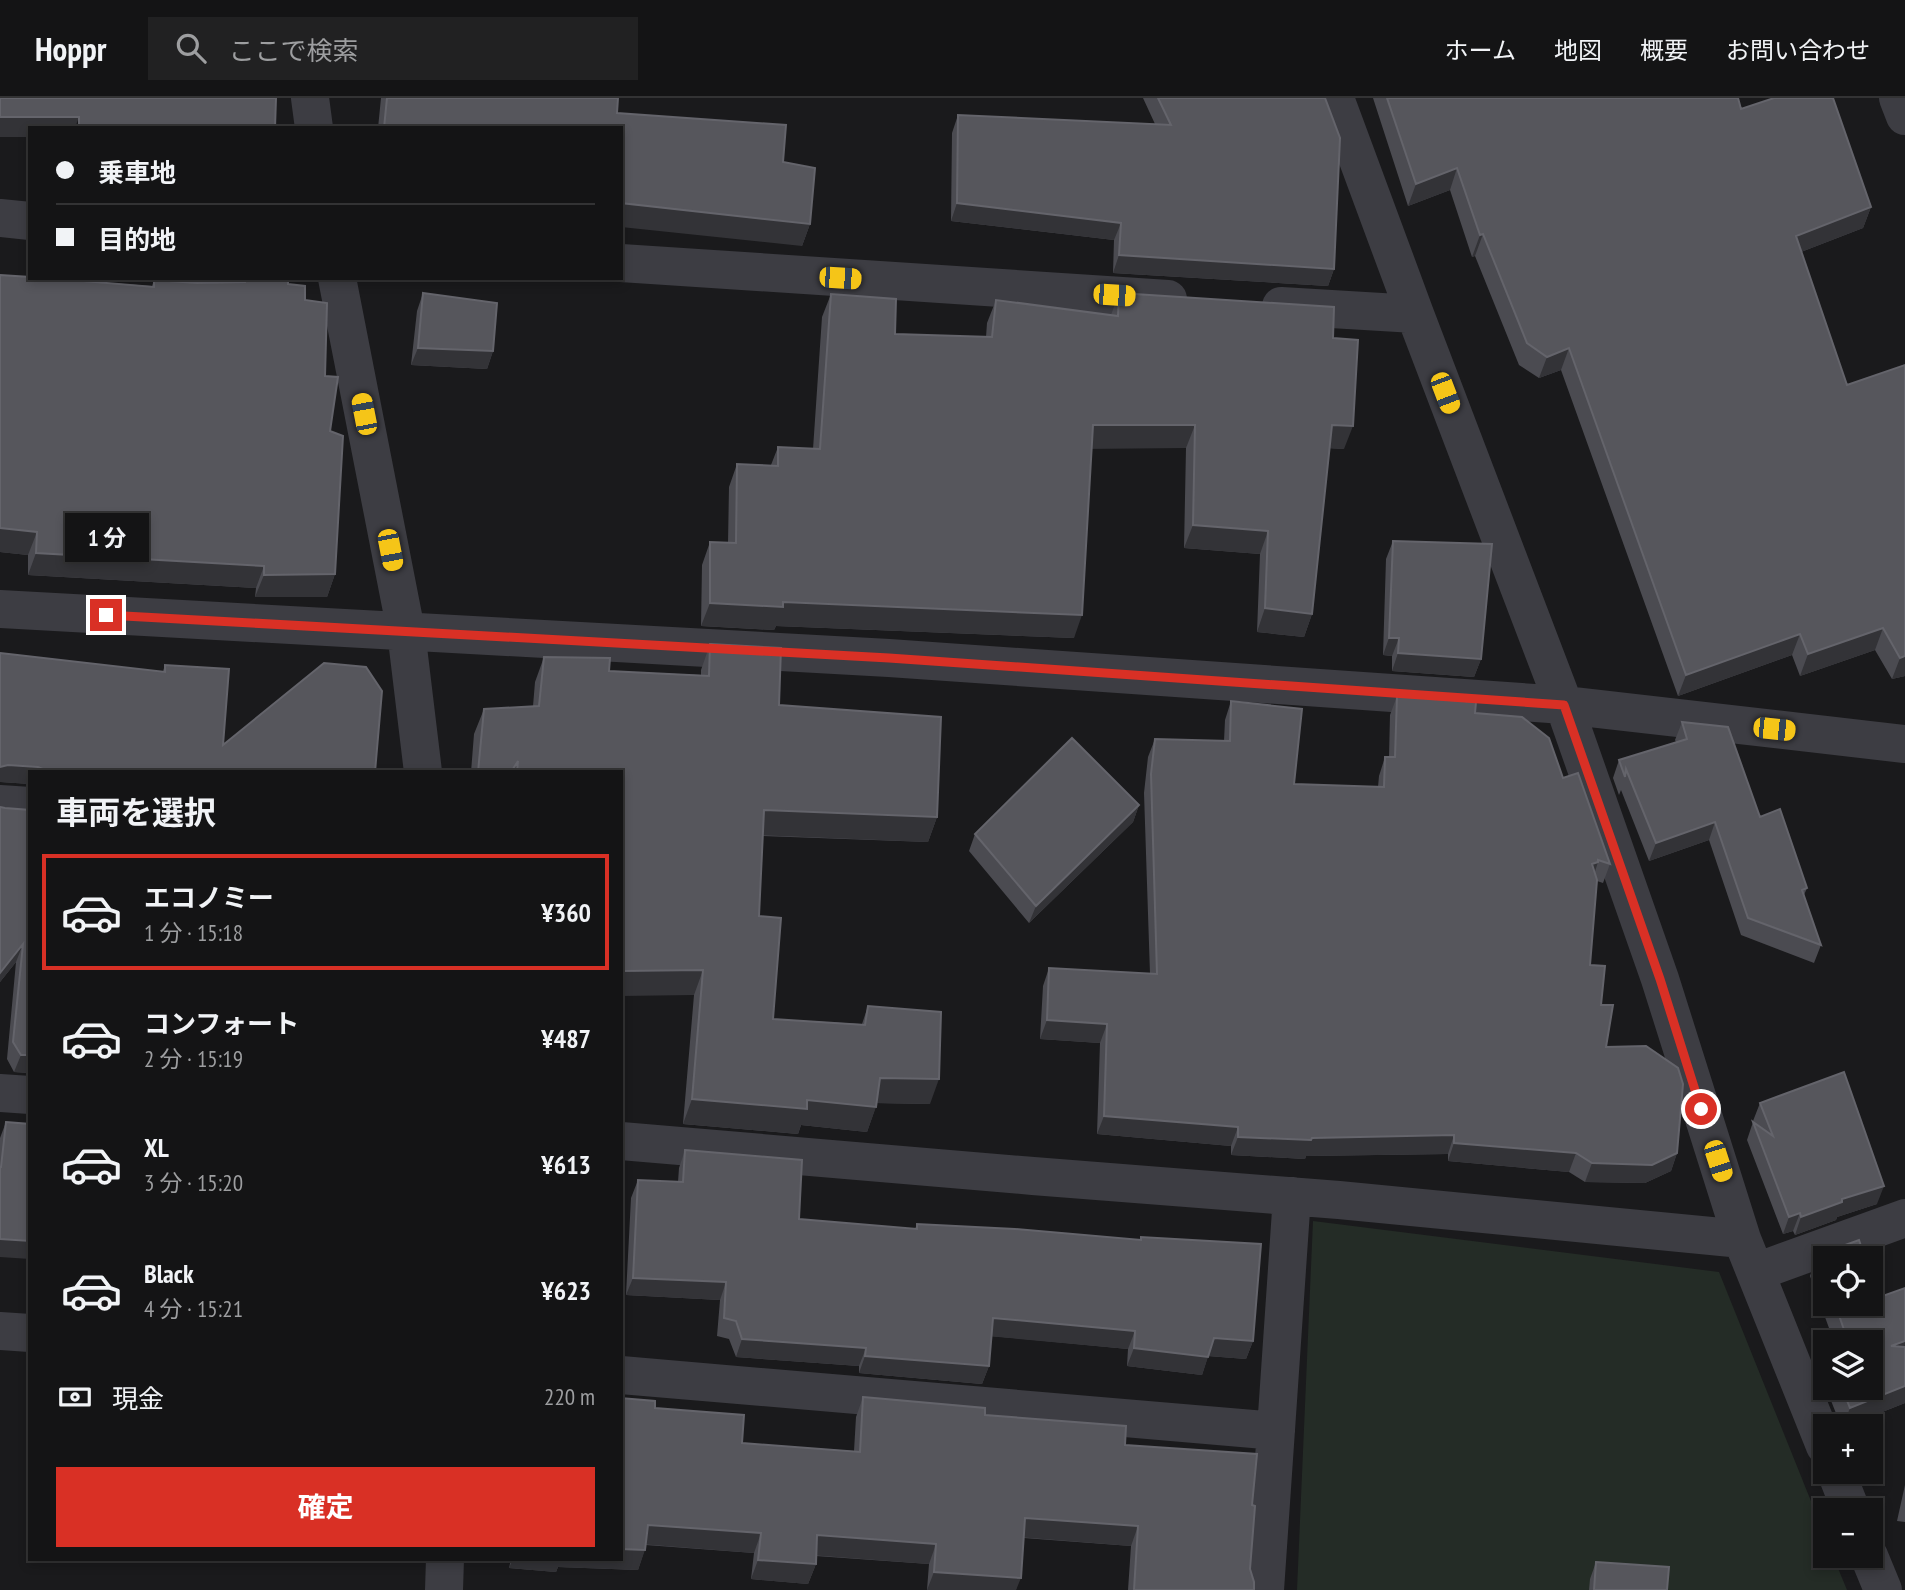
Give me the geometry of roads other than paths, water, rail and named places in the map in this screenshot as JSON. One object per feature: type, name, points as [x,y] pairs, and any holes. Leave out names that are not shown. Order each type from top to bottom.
[{"type":"street","points":[[310,98],[314,126]]},
{"type":"street","points":[[1335,98],[1564,705],[1660,979],[1749,1255],[1813,1416]]},
{"type":"street","points":[[1899,98],[1905,116]]},
{"type":"street","points":[[0,218],[28,220]]},
{"type":"street","points":[[623,263],[1206,301]]},
{"type":"street","points":[[337,280],[406,631],[423,770]]},
{"type":"street","points":[[1248,304],[1415,314]]},
{"type":"street","points":[[0,609],[889,658],[1564,705],[1905,744]]},
{"type":"street","points":[[0,804],[28,806]]},
{"type":"street","points":[[0,1093],[28,1095]]},
{"type":"street","points":[[623,1140],[1292,1196],[1749,1255],[1905,1218]]},
{"type":"street","points":[[1265,1590],[1292,1196]]},
{"type":"street","points":[[0,1331],[28,1333]]},
{"type":"street","points":[[623,1375],[1276,1431]]},
{"type":"street","points":[[444,1590],[445,1561]]},
{"type":"street","points":[[1874,1568],[1883,1590]]}]
